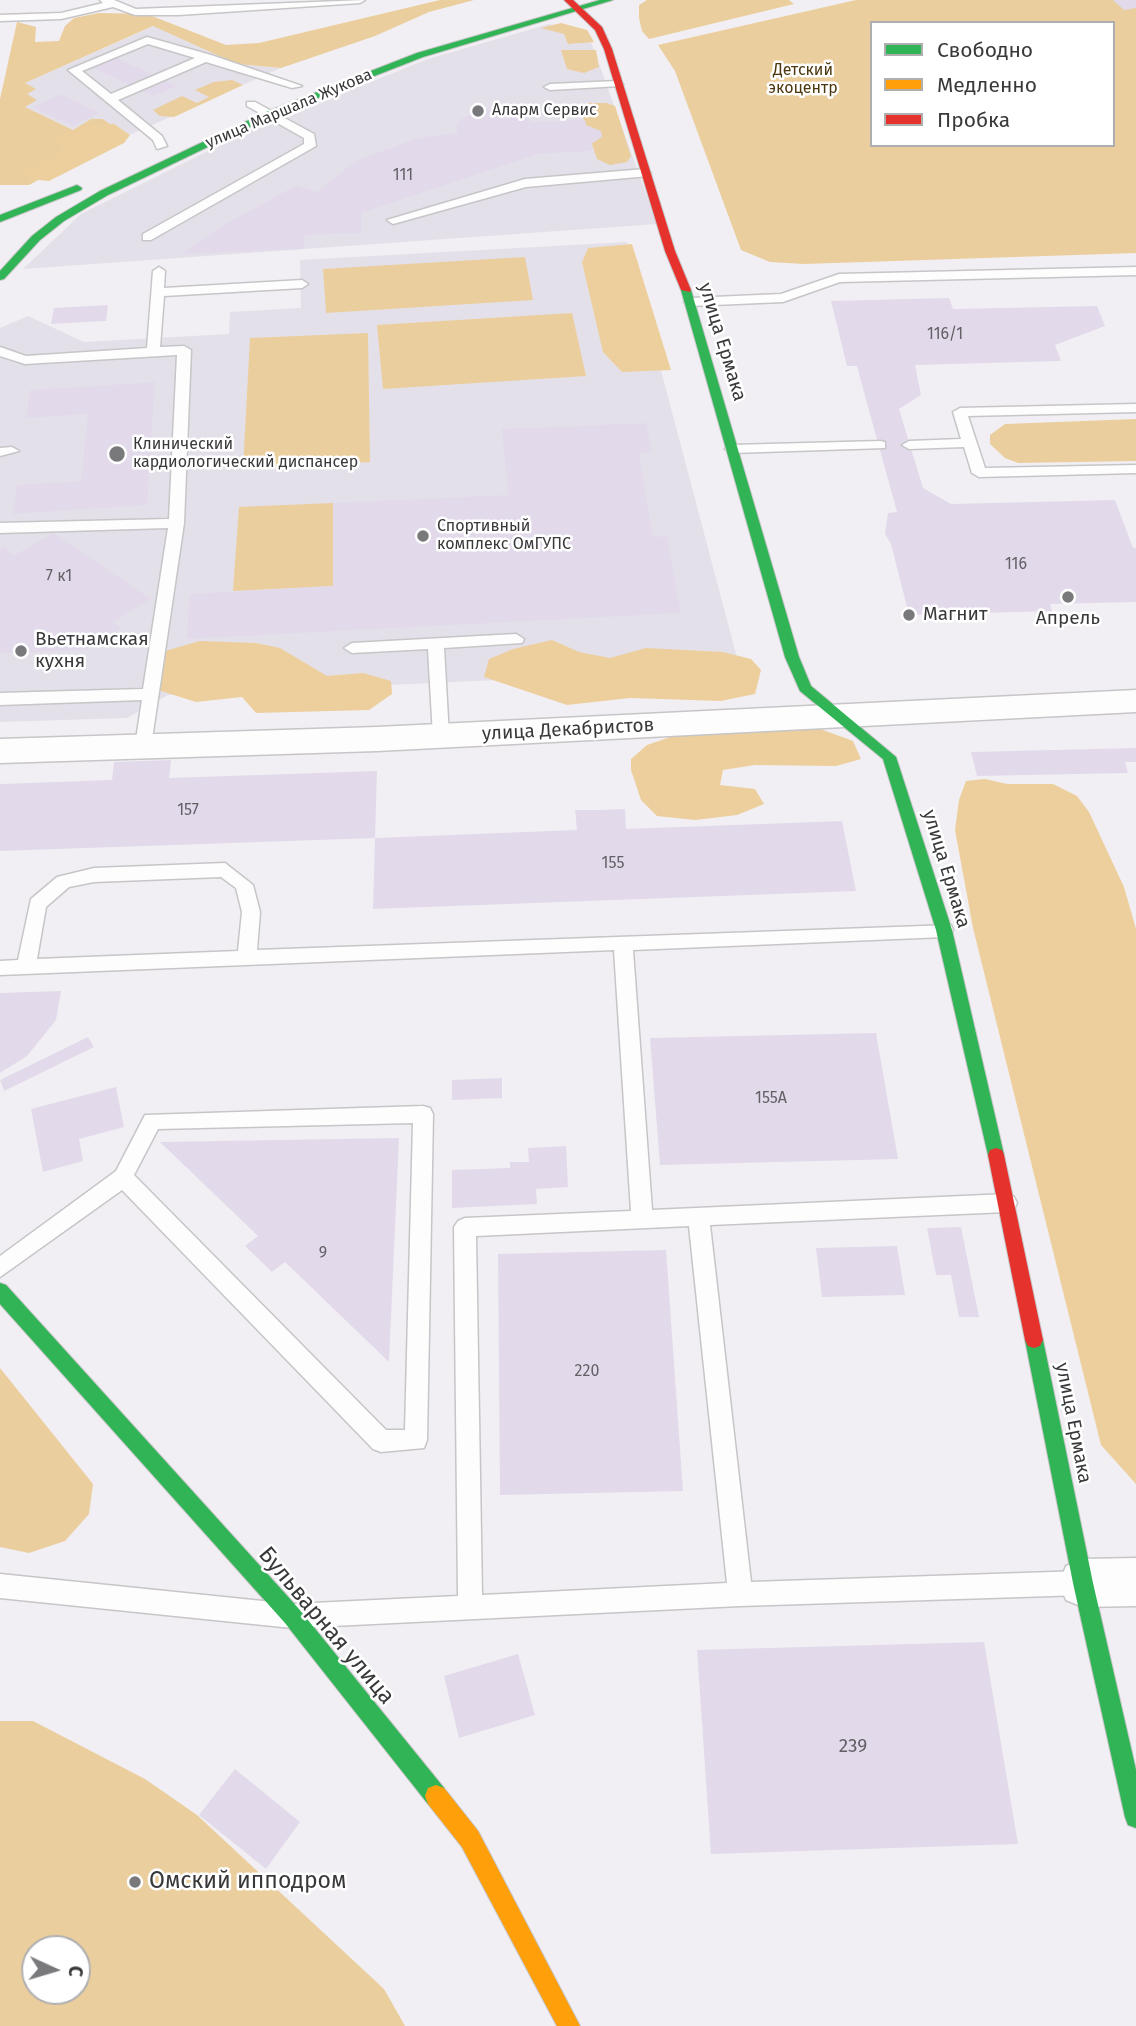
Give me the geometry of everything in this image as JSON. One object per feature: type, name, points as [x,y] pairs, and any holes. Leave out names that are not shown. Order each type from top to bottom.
[{"type":"street","name":"улица Маршала Жукова","points":[[245,107],[402,47],[554,0]]},
{"type":"street","name":"улица Маршала Жукова","points":[[0,277],[36,238],[60,219],[104,193],[269,114],[420,55],[573,4],[608,0]]},
{"type":"street","name":"улица Ермака","points":[[573,4],[599,29],[645,173],[691,302],[792,657],[805,688],[889,757],[944,930],[1007,1203],[1083,1583],[1136,1817]]},
{"type":"street","points":[[0,219],[88,182]]},
{"type":"street","name":"улица Декабристов","points":[[0,751],[440,736],[1136,701]]},
{"type":"street","name":"Бульварная улица","points":[[0,1291],[292,1616],[470,1839],[569,2026]]},
{"type":"street","points":[[1083,1583],[1136,1581]]},
{"type":"lane","points":[[0,18],[61,16],[108,2],[135,12],[179,12],[360,0]]},
{"type":"lane","points":[[161,146],[158,138],[74,70],[148,40],[296,86]]},
{"type":"lane","points":[[110,99],[206,57]]},
{"type":"lane","points":[[550,87],[617,84]]},
{"type":"lane","points":[[147,237],[310,146],[310,136],[269,114],[245,107]]},
{"type":"lane","points":[[393,220],[525,183],[645,173]]},
{"type":"lane","points":[[153,352],[159,271]]},
{"type":"lane","points":[[691,302],[783,298],[839,278],[1136,271]]},
{"type":"lane","points":[[157,292],[302,284]]},
{"type":"lane","points":[[0,351],[25,360],[184,350],[176,523],[143,746]]},
{"type":"lane","points":[[1136,408],[960,412],[979,473],[1136,469]]},
{"type":"lane","points":[[909,445],[969,443]]},
{"type":"lane","points":[[732,449],[880,445]]},
{"type":"lane","points":[[8,528],[176,523]]},
{"type":"lane","points":[[352,648],[516,639]]},
{"type":"lane","points":[[436,643],[440,736]]},
{"type":"lane","points":[[0,699],[151,694]]},
{"type":"lane","points":[[26,966],[37,904],[62,882],[94,875],[225,870],[244,885],[251,912],[247,958]]},
{"type":"lane","points":[[0,968],[944,930]]},
{"type":"lane","points":[[624,942],[642,1219]]},
{"type":"lane","points":[[0,1268],[123,1177],[152,1121],[423,1114],[416,1440],[381,1441],[123,1177]]},
{"type":"lane","points":[[470,1607],[465,1227],[1007,1203]]},
{"type":"lane","points":[[699,1217],[740,1594]]},
{"type":"lane","points":[[0,1586],[72,1591],[292,1616],[740,1594],[1083,1583]]},
{"type":"shaded area","points":[[549,24],[581,29],[590,39],[657,224],[23,269],[81,214],[250,130],[428,59]]},
{"type":"shaded area","points":[[154,26],[237,64],[281,68],[116,141],[91,119],[73,130],[24,107],[26,93],[35,89],[25,83]]},
{"type":"shaded area","points":[[114,124],[130,135],[124,143],[49,181],[28,179],[22,172],[58,155],[61,147],[52,137],[90,125]]},
{"type":"shaded area","points":[[627,242],[740,669],[168,695],[127,718],[0,722],[0,328],[28,316],[84,342],[229,334],[230,312],[301,308],[300,260]]},
{"type":"shaded area","points":[[632,244],[671,370],[622,372],[603,352],[582,262],[588,248]]},
{"type":"shaded area","points":[[552,640],[579,652],[610,658],[646,648],[723,652],[751,659],[761,670],[755,694],[721,701],[630,698],[567,705],[484,677],[489,659],[513,649]]},
{"type":"shaded area","points":[[200,641],[256,643],[280,648],[327,676],[363,673],[391,681],[392,694],[369,710],[256,713],[242,697],[196,702],[158,690],[165,651]]},
{"type":"shaded area","points":[[815,727],[853,741],[861,759],[836,766],[755,765],[723,770],[720,785],[755,789],[764,804],[737,815],[695,820],[657,816],[641,800],[631,770],[631,759],[647,745],[685,732]]},
{"type":"shaded area","points":[[985,779],[1007,784],[1053,784],[1077,796],[1089,812],[1124,887],[1136,929],[1136,1484],[1101,1445],[973,928],[955,830],[959,800],[966,781]]},
{"type":"green space","points":[[440,0],[474,0],[429,12],[375,36],[281,68],[237,64],[153,26],[25,83],[36,89],[27,94],[37,100],[25,107],[73,130],[91,119],[103,119],[123,134],[29,185],[0,185],[0,99],[17,22],[36,27],[35,42],[59,41],[65,26],[74,18],[99,13],[147,14],[226,45],[259,43]]},
{"type":"green space","points":[[647,0],[789,0],[794,4],[649,39],[642,31],[639,18],[639,5]]},
{"type":"green space","name":"Детский экоцентр","points":[[856,0],[1136,0],[1136,253],[804,264],[770,262],[741,250],[675,71],[658,45]]},
{"type":"green space","points":[[561,23],[587,30],[594,42],[568,44],[564,34],[541,28]]},
{"type":"green space","points":[[561,50],[596,50],[599,67],[584,73],[567,69]]},
{"type":"green space","points":[[232,80],[243,85],[174,117],[160,116],[153,110],[182,96],[197,103],[209,97],[195,90],[214,82]]},
{"type":"green space","points":[[589,103],[615,106],[631,156],[627,162],[610,165],[597,159],[581,111]]},
{"type":"green space","points":[[525,257],[533,300],[326,313],[323,269]]},
{"type":"green space","points":[[572,313],[586,376],[383,389],[377,325]]},
{"type":"green space","points":[[368,333],[370,462],[243,468],[250,338]]},
{"type":"green space","points":[[1136,419],[1136,461],[1018,463],[1005,458],[990,444],[990,435],[1005,424]]},
{"type":"green space","points":[[333,503],[333,586],[233,591],[239,507]]},
{"type":"green space","points":[[0,1368],[93,1484],[89,1514],[65,1541],[29,1553],[0,1547]]},
{"type":"green space","name":"Омский ипподром","points":[[0,1721],[33,1721],[145,1779],[197,1815],[384,1989],[405,2026],[0,2026]]},
{"type":"building","points":[[1113,0],[1136,0],[1136,8],[1124,10]]},
{"type":"building","points":[[115,57],[176,86],[153,96],[91,67]]},
{"type":"building","points":[[61,94],[100,113],[72,126],[32,107]]},
{"type":"building","points":[[491,109],[516,112],[532,122],[585,120],[586,125],[601,131],[602,137],[591,144],[592,151],[538,154],[362,213],[361,233],[305,235],[303,249],[180,254],[227,223],[297,185],[317,192],[357,160],[418,138],[458,133],[456,127],[459,120],[478,111]]},
{"type":"building","points":[[949,298],[953,309],[1097,306],[1105,326],[1055,345],[1061,361],[915,365],[921,395],[899,409],[923,488],[951,504],[1115,500],[1133,548],[1136,548],[1136,602],[1050,604],[1052,611],[909,615],[891,544],[885,534],[888,513],[897,512],[857,366],[847,366],[831,301]]},
{"type":"building","points":[[108,305],[106,321],[51,324],[54,308]]},
{"type":"building","name":"Клинический кардиологический диспансер","points":[[155,382],[147,505],[13,514],[17,485],[81,481],[88,414],[26,418],[30,390]]},
{"type":"building","name":"Спортивный комплекс ОмГУПС","points":[[646,423],[652,453],[639,453],[653,537],[667,536],[681,613],[186,639],[190,594],[333,586],[333,503],[508,495],[502,429]]},
{"type":"building","points":[[53,533],[151,599],[113,622],[122,629],[88,650],[0,653],[0,549],[3,547],[15,555]]},
{"type":"building","points":[[1136,748],[1136,762],[1125,762],[1128,773],[977,776],[971,752]]},
{"type":"building","points":[[171,760],[169,778],[377,771],[375,838],[0,851],[0,784],[112,780],[114,762]]},
{"type":"building","points":[[625,809],[626,829],[842,821],[856,891],[373,909],[375,838],[577,830],[575,810]]},
{"type":"building","points":[[61,991],[56,1020],[27,1056],[0,1073],[0,993]]},
{"type":"building","points":[[876,1033],[898,1159],[660,1165],[650,1038]]},
{"type":"building","points":[[88,1037],[94,1047],[4,1091],[0,1080]]},
{"type":"building","points":[[502,1078],[502,1098],[452,1100],[452,1080]]},
{"type":"building","points":[[116,1087],[124,1127],[79,1139],[83,1161],[43,1172],[31,1109]]},
{"type":"building","points":[[399,1138],[389,1362],[285,1262],[272,1272],[245,1246],[258,1236],[160,1142]]},
{"type":"building","points":[[566,1146],[568,1187],[536,1189],[537,1204],[452,1208],[452,1170],[510,1168],[510,1162],[529,1162],[528,1148]]},
{"type":"building","points":[[961,1227],[979,1317],[959,1317],[951,1275],[936,1275],[927,1228]]},
{"type":"building","points":[[897,1246],[905,1295],[822,1297],[816,1248]]},
{"type":"building","points":[[666,1250],[683,1491],[500,1495],[498,1254]]},
{"type":"building","points":[[984,1642],[1018,1844],[711,1854],[697,1650]]},
{"type":"building","points":[[518,1654],[535,1715],[459,1738],[444,1676]]},
{"type":"building","points":[[235,1769],[300,1822],[266,1869],[199,1815]]},
{"type":"traffic: fast","points":[[0,277],[36,238],[60,219],[104,193],[269,114],[420,55],[609,0]]},
{"type":"traffic: fast","points":[[0,219],[77,188]]},
{"type":"traffic: fast","points":[[686,290],[792,657],[805,688],[889,757],[944,930],[996,1155]]},
{"type":"traffic: fast","points":[[0,1291],[292,1616],[436,1796]]},
{"type":"traffic: fast","points":[[1034,1340],[1083,1583],[1136,1817]]},
{"type":"traffic: slow","points":[[436,1796],[470,1839],[569,2026]]},
{"type":"traffic: jam","points":[[568,0],[599,29],[608,49],[670,251],[686,290]]},
{"type":"traffic: jam","points":[[996,1155],[1034,1340]]},
{"type":"place","name":"Аларм Сервис","points":[[478,111]]},
{"type":"place","name":"Клинический кардиологический диспансер","points":[[117,454]]},
{"type":"place","name":"Спортивный комплекс ОмГУПС","points":[[423,536]]},
{"type":"place","name":"Апрель","points":[[1068,597]]},
{"type":"place","name":"Магнит","points":[[909,615]]},
{"type":"place","name":"Вьетнамская кухня","points":[[21,651]]},
{"type":"place","name":"Омский ипподром","points":[[135,1882]]}]
